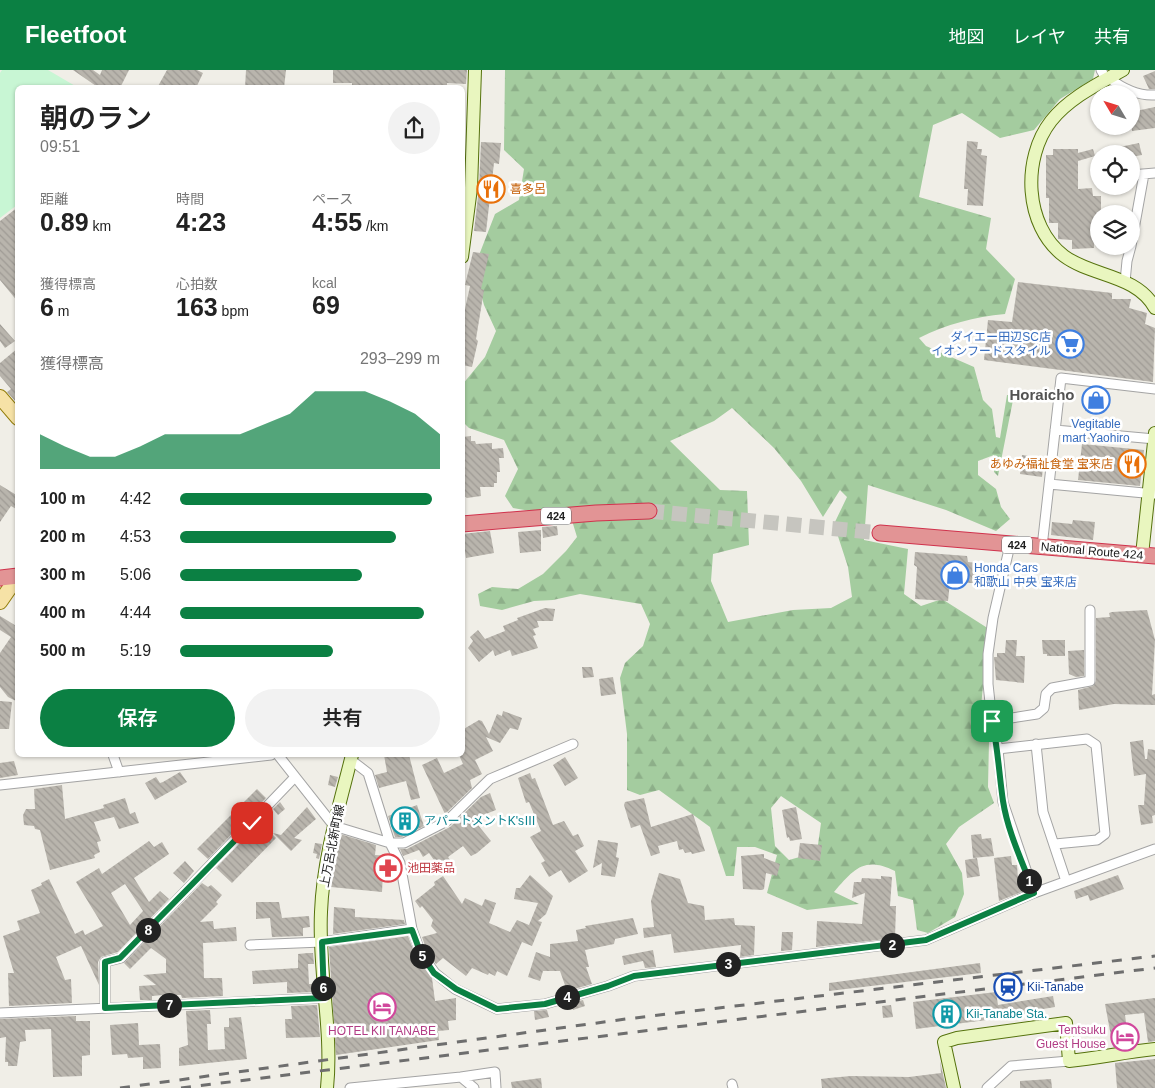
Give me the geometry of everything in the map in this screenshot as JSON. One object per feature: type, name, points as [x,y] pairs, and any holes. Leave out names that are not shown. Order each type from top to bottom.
[{"type":"highway","name":"424","points":[[465,524],[596,513],[649,511]]},
{"type":"highway","name":"National Route 424","points":[[880,533],[1148,556]]},
{"type":"highway","points":[[0,578],[15,576]]},
{"type":"main road","points":[[0,397],[15,414]]},
{"type":"main road","points":[[0,602],[15,579]]},
{"type":"street","points":[[465,217],[475,70]]},
{"type":"street","points":[[1123,70],[1106,76],[1073,100],[1052,119],[1039,139],[1032,183],[1033,207],[1039,225],[1050,242],[1064,256],[1085,267],[1136,287],[1155,308]]},
{"type":"street","points":[[1106,76],[1129,90],[1141,94],[1155,95]]},
{"type":"street","points":[[1140,174],[1155,173]]},
{"type":"street","points":[[1138,205],[1144,174]]},
{"type":"street","points":[[1125,282],[1129,255]]},
{"type":"street","points":[[1042,547],[1061,378],[1155,389]]},
{"type":"street","points":[[1055,430],[1155,437],[1148,556]]},
{"type":"street","points":[[1049,484],[1152,494]]},
{"type":"street","points":[[1010,545],[988,654],[988,684],[992,721],[998,749],[1003,802],[1034,893]]},
{"type":"street","points":[[992,721],[1037,714],[1044,708],[1046,694],[1052,688],[1090,681],[1090,610]]},
{"type":"street","points":[[998,749],[1087,738],[1096,745],[1104,834],[1097,840],[1055,844]]},
{"type":"street","points":[[280,757],[334,826],[390,843],[404,843],[447,821],[490,779],[573,744]]},
{"type":"street","points":[[1036,744],[1043,812],[1066,881]]},
{"type":"street","points":[[114,757],[119,772]]},
{"type":"street","points":[[0,785],[253,757]]},
{"type":"street","points":[[351,757],[368,773],[390,843],[400,863],[412,930],[421,954],[434,973],[456,989],[497,1009],[545,1004],[608,986],[634,976],[926,940],[1034,893],[1155,849]]},
{"type":"street","name":"上万呂北新町線","points":[[327,1088],[329,1060],[324,998],[321,913],[334,826],[351,757]]},
{"type":"street","points":[[105,1008],[105,962],[120,958],[295,777]]},
{"type":"street","points":[[250,945],[322,942],[412,930]]},
{"type":"street","points":[[0,1013],[324,998]]},
{"type":"street","points":[[954,1088],[944,1042],[956,1038],[1066,1023],[1070,1061]]},
{"type":"street","points":[[988,1087],[1011,1066],[1098,1058],[1114,1053],[1155,1049]]},
{"type":"street","points":[[350,1088],[429,1084],[495,1072],[496,1088]]},
{"type":"street","points":[[461,1077],[474,1088]]},
{"type":"green space","points":[[2,70],[48,70],[74,85],[15,85],[15,207],[0,218],[0,73]]},
{"type":"green space","points":[[505,70],[1095,70],[1093,79],[1060,99],[1034,130],[1000,138],[962,113],[933,125],[919,197],[991,218],[986,249],[1015,279],[1005,314],[961,322],[919,338],[926,346],[974,367],[983,400],[992,409],[996,437],[1000,438],[1007,395],[1014,395],[998,476],[994,472],[994,455],[978,461],[978,475],[996,489],[1001,507],[1010,519],[996,531],[946,510],[868,485],[864,540],[908,549],[904,594],[921,606],[942,599],[989,629],[981,706],[989,741],[988,787],[994,803],[959,827],[946,844],[962,873],[964,894],[955,917],[928,933],[917,930],[913,900],[898,896],[895,871],[875,865],[860,867],[834,892],[859,904],[807,910],[767,893],[777,855],[755,847],[737,847],[734,876],[726,876],[710,827],[659,790],[640,795],[627,790],[627,734],[620,678],[625,663],[643,646],[650,624],[641,604],[580,594],[553,600],[534,601],[502,610],[480,606],[478,594],[492,587],[518,589],[543,574],[577,537],[570,514],[536,512],[513,508],[505,496],[518,469],[504,440],[469,428],[465,424],[465,381],[485,357],[496,331],[484,305],[474,268],[495,214],[519,200],[524,169],[504,150]],"holes":[[[732,408],[774,448],[801,481],[823,517],[840,490],[847,497],[834,524],[848,567],[852,597],[831,608],[793,610],[728,622],[711,581],[713,554],[749,545],[747,491],[720,490],[670,441],[714,421]],[[781,796],[821,823],[817,852],[789,860],[775,846],[771,808]]]},
{"type":"building","points":[[73,70],[93,70],[100,75],[102,70],[129,70],[122,85],[95,85]]},
{"type":"building","points":[[167,70],[197,70],[203,73],[197,85],[159,85]]},
{"type":"building","points":[[246,70],[286,70],[284,85],[245,85]]},
{"type":"building","points":[[333,70],[467,70],[466,84],[352,85],[352,83],[333,83]]},
{"type":"building","points":[[1155,71],[1155,89],[1149,89],[1143,76]]},
{"type":"building","points":[[1155,107],[1155,128],[1140,130],[1140,110]]},
{"type":"building","points":[[967,141],[978,142],[977,149],[982,149],[981,155],[987,156],[983,206],[967,205],[968,189],[964,189]]},
{"type":"building","points":[[481,142],[501,143],[499,164],[494,163],[486,232],[474,231],[479,188]]},
{"type":"building","points":[[1053,149],[1078,149],[1078,153],[1090,150],[1090,157],[1078,161],[1078,189],[1090,188],[1090,195],[1101,196],[1101,205],[1090,205],[1090,248],[1072,249],[1072,240],[1058,239],[1058,223],[1049,223],[1049,198],[1046,198],[1046,155],[1053,155]]},
{"type":"building","points":[[15,209],[15,298],[0,280],[0,221]]},
{"type":"building","points":[[473,252],[489,254],[481,289],[484,290],[476,339],[478,341],[472,367],[465,366],[465,309],[470,286],[465,285]]},
{"type":"building","name":"ダイエー田辺SC店 イオンフードスタイル","points":[[1018,282],[1112,293],[1112,299],[1131,299],[1129,308],[1147,313],[1145,324],[1155,328],[1153,382],[984,360],[988,320],[1012,322]]},
{"type":"building","points":[[0,324],[15,341],[5,348],[0,341]]},
{"type":"building","points":[[15,350],[15,401],[7,392],[11,389],[0,376],[0,363]]},
{"type":"building","name":"Vegitable mart Yaohiro","points":[[1089,388],[1107,390],[1103,413],[1085,411]]},
{"type":"building","points":[[471,436],[471,441],[475,441],[476,444],[492,443],[492,449],[503,448],[504,458],[499,458],[500,472],[497,472],[497,483],[494,483],[494,487],[480,487],[481,496],[465,497],[465,437]]},
{"type":"building","points":[[1082,444],[1144,450],[1140,486],[1078,480]]},
{"type":"building","points":[[1022,455],[1044,458],[1042,477],[1020,474]]},
{"type":"building","points":[[0,485],[15,494],[15,508],[11,506],[0,522]]},
{"type":"building","points":[[1073,520],[1095,522],[1093,540],[1051,535],[1052,522],[1072,524]]},
{"type":"building","points":[[557,526],[558,535],[543,538],[542,527]]},
{"type":"building","points":[[541,530],[541,551],[520,553],[518,532]]},
{"type":"building","points":[[490,531],[494,553],[466,558],[465,534]]},
{"type":"building","name":"Honda Cars 和歌山 中央 宝来店","points":[[915,552],[967,556],[968,562],[994,565],[993,584],[950,582],[948,601],[915,599],[917,567],[914,565]]},
{"type":"building","points":[[545,608],[555,609],[553,621],[537,621],[539,627],[533,629],[536,635],[533,636],[538,648],[512,656],[510,650],[495,656],[493,650],[479,662],[468,648],[473,641],[470,637],[478,630],[485,639],[505,631],[503,626],[518,620],[517,618]]},
{"type":"building","points":[[1147,610],[1155,640],[1152,695],[1155,694],[1155,705],[1114,704],[1079,710],[1078,690],[1093,686],[1096,681],[1096,618],[1110,617],[1109,613],[1112,612]]},
{"type":"building","points":[[0,616],[15,625],[15,700],[8,697],[0,687],[0,653],[11,637],[0,630]]},
{"type":"building","points":[[1006,640],[1017,640],[1016,656],[1025,656],[1024,683],[996,680],[994,657],[997,657],[997,653],[1005,653]]},
{"type":"building","points":[[1042,640],[1065,640],[1065,656],[1047,656],[1047,654],[1043,654]]},
{"type":"building","points":[[1084,650],[1084,676],[1076,677],[1069,674],[1068,651]]},
{"type":"building","points":[[582,667],[592,667],[594,677],[583,678]]},
{"type":"building","points":[[613,677],[616,694],[601,696],[599,679]]},
{"type":"building","points":[[0,701],[12,702],[9,729],[0,729]]},
{"type":"building","points":[[503,711],[522,718],[518,730],[510,728],[500,743],[486,737],[493,751],[475,760],[482,774],[470,780],[472,788],[445,814],[422,765],[437,758],[444,773],[463,764],[460,757],[465,757],[465,728],[479,720],[482,721],[489,734],[497,714],[502,716]]},
{"type":"building","points":[[1143,740],[1145,759],[1147,759],[1148,749],[1155,750],[1155,815],[1152,816],[1153,823],[1141,825],[1138,805],[1144,805],[1146,774],[1134,776],[1130,742]]},
{"type":"building","points":[[384,757],[410,757],[420,798],[411,800],[406,781],[379,788],[375,775],[387,772]]},
{"type":"building","points":[[565,757],[578,778],[565,786],[553,765]]},
{"type":"building","points":[[14,761],[18,775],[0,778],[0,763]]},
{"type":"building","points":[[180,772],[187,782],[155,800],[145,783],[156,777],[160,783]]},
{"type":"building","points":[[530,773],[532,779],[535,778],[553,825],[564,821],[573,836],[578,834],[584,846],[575,851],[588,871],[569,883],[561,870],[549,877],[541,863],[545,861],[530,837],[541,831],[529,802],[526,803],[518,778]]},
{"type":"building","points":[[330,775],[338,777],[335,787],[328,785]]},
{"type":"building","points":[[62,785],[65,819],[104,808],[103,805],[125,798],[130,814],[135,812],[139,823],[119,829],[114,817],[94,822],[101,841],[97,842],[100,852],[94,855],[95,858],[50,870],[40,830],[35,829],[34,826],[24,825],[23,815],[26,809],[35,809],[34,789]]},
{"type":"building","points":[[257,789],[266,798],[208,859],[197,849]]},
{"type":"building","points":[[490,793],[496,810],[473,819],[491,841],[477,853],[471,856],[463,846],[448,857],[454,866],[443,873],[429,853],[423,857],[419,850],[403,856],[400,849],[407,849],[450,827],[481,797]]},
{"type":"building","points":[[644,798],[651,827],[693,814],[705,851],[692,854],[691,852],[685,853],[683,849],[679,850],[677,841],[658,846],[660,853],[651,856],[640,825],[631,828],[624,805],[625,802]]},
{"type":"building","points":[[280,802],[285,809],[278,815],[273,809]]},
{"type":"building","name":"アパートメントK'sⅢ","points":[[417,805],[424,826],[402,837],[395,837],[388,816]]},
{"type":"building","points":[[307,807],[316,819],[294,838],[302,840],[291,851],[273,833],[281,835]]},
{"type":"building","points":[[796,807],[802,839],[790,841],[789,837],[787,838],[782,810]]},
{"type":"building","points":[[260,822],[276,838],[232,883],[216,868]]},
{"type":"building","points":[[340,834],[376,845],[375,855],[390,856],[395,873],[383,872],[382,892],[331,887]]},
{"type":"building","points":[[981,834],[982,839],[991,838],[994,856],[973,858],[971,835]]},
{"type":"building","points":[[598,840],[618,843],[616,857],[619,858],[615,877],[601,875],[602,863],[593,868]]},
{"type":"building","points":[[149,841],[154,847],[162,842],[169,854],[134,878],[149,902],[160,891],[169,899],[118,952],[101,957],[98,962],[99,985],[81,946],[56,957],[65,980],[71,979],[72,1003],[9,1006],[8,973],[14,973],[3,936],[20,930],[17,921],[40,913],[31,890],[49,879],[75,934],[83,930],[85,935],[103,926],[76,882],[99,868],[102,874]],"holes":[[[125,884],[143,911],[130,925],[111,893]]]},
{"type":"building","points":[[315,843],[322,844],[319,859],[316,858],[317,854],[313,853]]},
{"type":"building","points":[[800,843],[822,845],[820,861],[798,858]]},
{"type":"building","points":[[764,854],[764,858],[780,864],[777,876],[766,873],[764,889],[762,890],[743,889],[741,856]]},
{"type":"building","points":[[1011,856],[1012,865],[1017,865],[1018,879],[1024,891],[999,901],[994,858]]},
{"type":"building","points":[[977,858],[980,876],[967,878],[965,860]]},
{"type":"building","points":[[185,861],[194,871],[184,883],[173,873]]},
{"type":"building","points":[[659,873],[680,879],[688,903],[704,906],[705,920],[734,918],[735,925],[755,926],[754,955],[740,957],[741,945],[674,953],[671,934],[644,938],[643,928],[654,927],[651,901]]},
{"type":"building","points":[[530,875],[553,896],[546,914],[538,921],[542,922],[532,946],[522,942],[507,976],[497,971],[495,976],[489,973],[488,975],[472,968],[466,976],[443,958],[436,964],[427,951],[422,937],[437,933],[431,926],[433,920],[422,906],[420,908],[415,901],[435,885],[434,882],[443,876],[462,904],[465,898],[482,906],[485,899],[496,903],[489,923],[510,932],[517,920],[529,925],[538,903],[514,899],[516,888],[520,888]]},
{"type":"building","points":[[1118,875],[1124,889],[1090,901],[1088,895],[1076,899],[1074,891]]},
{"type":"building","points":[[881,876],[892,877],[890,906],[896,906],[895,938],[816,947],[817,921],[862,924],[865,893],[852,898],[854,882],[861,882],[862,878],[881,879]]},
{"type":"building","points":[[202,883],[208,887],[211,885],[222,895],[216,902],[218,904],[200,922],[213,921],[214,929],[236,927],[237,941],[203,943],[204,978],[222,978],[223,996],[182,998],[181,995],[163,995],[152,996],[152,1000],[140,1000],[139,986],[156,985],[143,975],[166,973],[166,959],[151,948],[130,969],[124,963]]},
{"type":"building","points":[[256,902],[279,902],[282,918],[309,916],[310,927],[303,928],[303,936],[272,937],[270,918],[256,919]]},
{"type":"building","points":[[334,907],[355,909],[355,917],[404,920],[405,924],[333,934]]},
{"type":"building","points":[[633,918],[638,934],[615,939],[614,944],[585,950],[589,967],[586,967],[592,984],[567,991],[560,971],[543,971],[540,981],[528,977],[536,952],[550,957],[550,944],[578,941],[576,930],[586,928],[585,926]]},
{"type":"building","points":[[782,932],[793,932],[792,950],[781,951]]},
{"type":"building","name":"HOTEL KII TANABE","points":[[408,936],[416,957],[432,978],[435,1001],[456,998],[456,1020],[448,1021],[449,1030],[438,1031],[439,1040],[336,1055],[329,947]]},
{"type":"building","points":[[653,950],[656,967],[645,968],[643,961],[624,965],[622,956]]},
{"type":"building","points":[[313,953],[314,964],[308,964],[309,984],[315,984],[316,992],[287,993],[287,982],[253,984],[252,971],[298,968],[298,954]]},
{"type":"building","points":[[980,963],[981,973],[829,991],[829,983]]},
{"type":"building","points":[[996,992],[998,1005],[1053,996],[1055,1007],[1025,1012],[1026,1015],[916,1029],[913,1002]]},
{"type":"building","points":[[1155,998],[1155,1041],[1148,1042],[1144,1013],[1125,1015],[1129,1044],[1113,1047],[1105,1004]]},
{"type":"building","points":[[583,1000],[585,1006],[573,1010],[571,1003]]},
{"type":"building","points":[[317,1005],[320,1037],[286,1038],[285,1019],[292,1019],[291,1006]]},
{"type":"building","points":[[891,1005],[893,1017],[883,1018],[882,1006]]},
{"type":"building","points":[[210,1010],[211,1024],[207,1024],[208,1050],[225,1049],[224,1027],[229,1027],[229,1018],[241,1017],[247,1059],[179,1066],[179,1048],[188,1045],[186,1011]]},
{"type":"building","points":[[547,1010],[549,1017],[535,1020],[534,1011]]},
{"type":"building","points":[[76,1016],[76,1021],[90,1021],[90,1055],[82,1056],[82,1076],[53,1077],[51,1029],[25,1030],[26,1041],[20,1042],[17,1066],[8,1066],[8,1062],[5,1062],[6,1037],[0,1038],[0,1019]]},
{"type":"building","points":[[138,1023],[139,1045],[160,1044],[161,1068],[143,1069],[143,1057],[128,1058],[127,1054],[112,1055],[110,1025]]},
{"type":"building","points":[[1155,1059],[1155,1088],[1117,1088],[1115,1063]]},
{"type":"building","points":[[940,1061],[946,1088],[822,1088],[821,1079],[851,1076],[909,1077],[941,1073]]},
{"type":"building","points":[[541,1078],[542,1088],[512,1088],[511,1082]]},
{"type":"building","points":[[1051,1079],[1052,1088],[1020,1088],[1020,1081]]},
{"type":"tunnel","points":[[649,511],[880,533]]},
{"type":"railway","points":[[120,1088],[626,1019],[1155,956]]},
{"type":"railway","points":[[181,1088],[1155,968]]},
{"type":"place","name":"喜多呂","points":[[491,189]]},
{"type":"place","name":"ダイエー田辺SC店 イオンフードスタイル","points":[[1070,344]]},
{"type":"place","name":"Vegitable mart Yaohiro","points":[[1096,400]]},
{"type":"place","name":"あゆみ福祉食堂 宝来店","points":[[1132,464]]},
{"type":"place","name":"Honda Cars 和歌山 中央 宝来店","points":[[955,575]]},
{"type":"place","name":"アパートメントK'sⅢ","points":[[405,821]]},
{"type":"place","name":"池田薬品","points":[[388,868]]},
{"type":"place","name":"Kii-Tanabe","points":[[1008,987]]},
{"type":"place","name":"HOTEL KII TANABE","points":[[382,1007]]},
{"type":"place","name":"Kii-Tanabe Sta.","points":[[947,1014]]},
{"type":"place","name":"Tentsuku Guest House","points":[[1125,1037]]},
{"type":"district","name":"Horaicho","points":[[1042,394]]},
{"type":"route","points":[[252,823],[120,958],[105,962],[105,1008],[324,998],[322,942],[412,930],[421,954],[434,973],[456,989],[497,1009],[545,1004],[608,986],[634,976],[926,940],[1034,893],[1021,860],[1003,802],[998,749],[992,721]]}]
